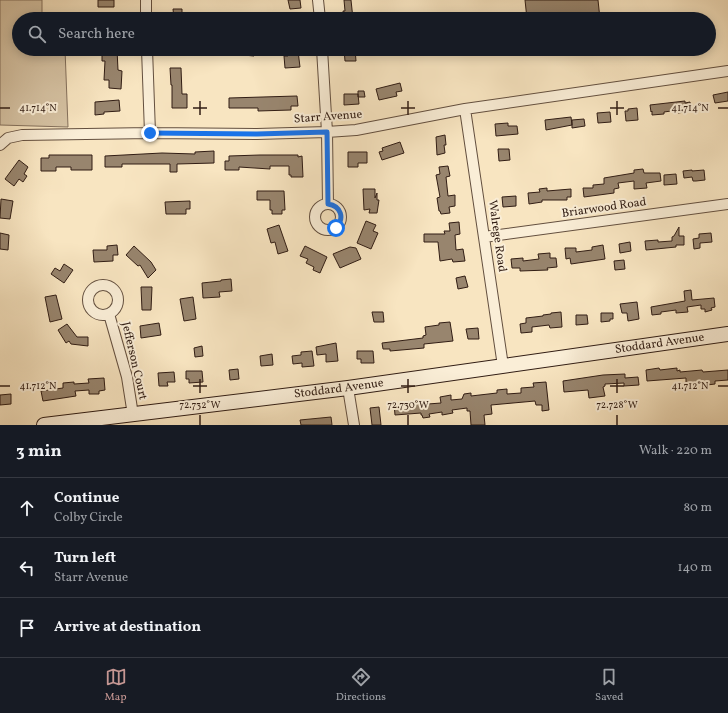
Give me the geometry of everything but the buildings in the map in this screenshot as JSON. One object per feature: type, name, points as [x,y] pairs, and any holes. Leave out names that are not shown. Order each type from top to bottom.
[{"type":"street","points":[[146,0],[146,12]]},
{"type":"street","points":[[318,0],[319,12]]},
{"type":"street","points":[[147,56],[150,133]]},
{"type":"street","points":[[322,56],[327,132],[328,204]]},
{"type":"street","name":"Starr Avenue","points":[[0,145],[8,138],[22,135],[150,133],[257,134],[356,130],[466,109],[728,71]]},
{"type":"street","name":"Walrege Road","points":[[466,109],[503,366]]},
{"type":"street","name":"Briarwood Road","points":[[484,237],[728,204]]},
{"type":"street","name":"Jefferson Court","points":[[109,314],[127,377],[132,415]]},
{"type":"street","name":"Stoddard Avenue","points":[[44,425],[348,388],[728,334]]},
{"type":"street","points":[[348,388],[354,425]]},
{"type":"shaded area","points":[[0,0],[42,0],[42,12],[12,12],[12,56],[65,56],[68,127],[0,125]]},
{"type":"route","points":[[150,133],[257,134],[327,132],[328,204],[336,206],[341,213],[341,221],[336,228]]}]
